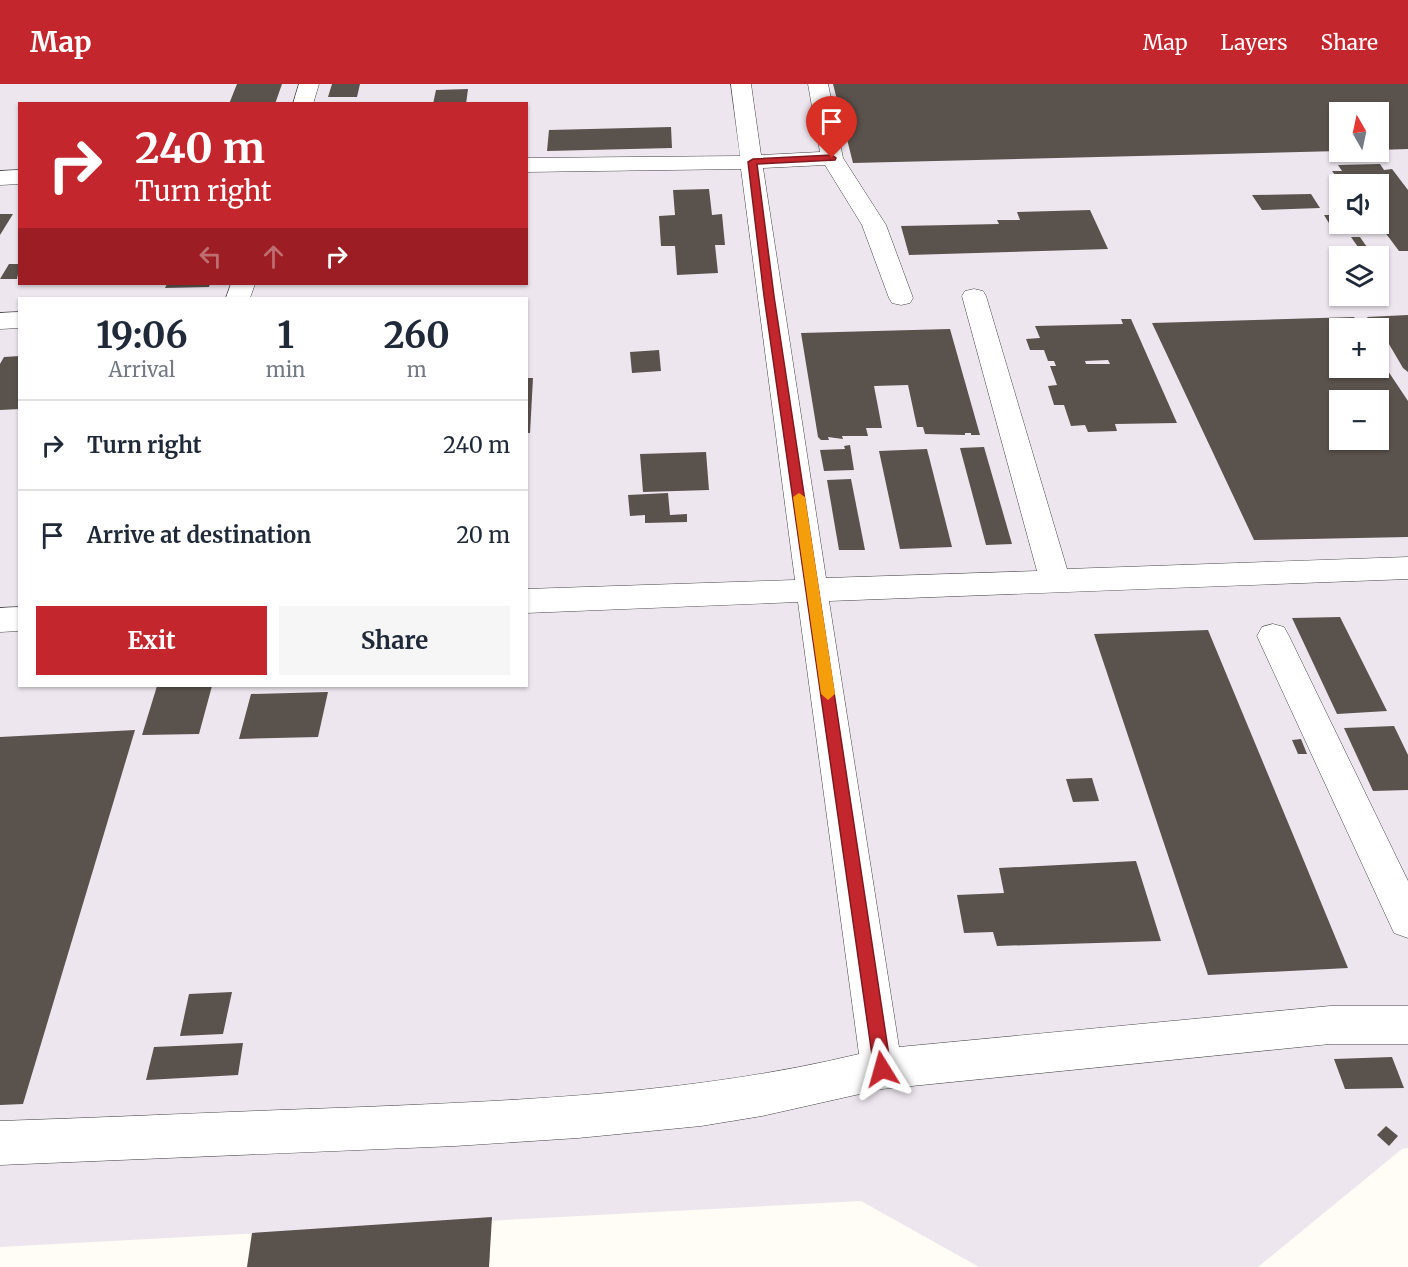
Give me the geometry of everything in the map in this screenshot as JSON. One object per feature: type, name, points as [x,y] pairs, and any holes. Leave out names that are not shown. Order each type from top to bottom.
[{"type":"lane","points":[[304,102],[309,84]]},
{"type":"lane","points":[[741,84],[769,296],[882,1069]]},
{"type":"lane","points":[[818,84],[832,158],[874,225],[901,298]]},
{"type":"lane","points":[[528,165],[753,162],[832,158]]},
{"type":"lane","points":[[0,178],[18,177]]},
{"type":"lane","points":[[974,296],[1055,581]]},
{"type":"lane","points":[[0,321],[18,320]]},
{"type":"lane","points":[[528,601],[1408,568]]},
{"type":"lane","points":[[0,620],[18,619]]},
{"type":"lane","points":[[1273,636],[1408,921]]},
{"type":"lane","points":[[0,1143],[587,1117],[725,1102],[821,1086],[882,1069],[1330,1025],[1408,1025]]},
{"type":"shaded area","points":[[0,84],[1408,84],[1408,1148],[1402,1149],[1258,1267],[979,1267],[861,1201],[0,1247]]},
{"type":"building","points":[[237,84],[282,84],[276,102],[230,102]]},
{"type":"building","points":[[332,84],[360,84],[357,97],[328,97]]},
{"type":"building","points":[[833,84],[1408,84],[1408,149],[1389,150],[1389,102],[1329,102],[1329,151],[853,163]]},
{"type":"building","points":[[468,89],[466,102],[433,102],[436,90]]},
{"type":"building","points":[[671,127],[672,148],[547,151],[549,130]]},
{"type":"building","points":[[1380,164],[1384,170],[1392,169],[1408,190],[1408,251],[1399,251],[1386,234],[1389,234],[1389,174],[1334,174],[1332,171],[1342,171],[1338,165]]},
{"type":"building","points":[[709,189],[712,215],[722,214],[725,245],[715,245],[718,273],[677,275],[675,246],[661,246],[659,216],[675,215],[673,190]]},
{"type":"building","points":[[1311,194],[1320,208],[1262,210],[1252,195]]},
{"type":"building","points":[[1090,210],[1108,249],[909,255],[901,226],[999,224],[997,220],[1020,220],[1017,212]]},
{"type":"building","points":[[0,214],[13,214],[0,235]]},
{"type":"building","points":[[1351,237],[1360,237],[1366,246],[1357,246]]},
{"type":"building","points":[[9,264],[18,264],[17,279],[0,279]]},
{"type":"building","points":[[166,285],[210,285],[209,287],[165,288]]},
{"type":"building","points":[[1408,315],[1408,372],[1403,368],[1389,344],[1389,318],[1367,317]]},
{"type":"building","points":[[1354,317],[1329,318],[1329,378],[1389,378],[1389,372],[1408,401],[1408,537],[1254,540],[1152,323]]},
{"type":"building","points":[[1121,319],[1131,319],[1177,423],[1115,424],[1117,431],[1088,432],[1085,425],[1071,426],[1064,405],[1054,405],[1048,386],[1057,385],[1050,366],[1056,366],[1054,361],[1048,361],[1044,350],[1030,350],[1026,339],[1040,338],[1035,326],[1123,324]],"holes":[[[1108,360],[1110,364],[1086,364],[1085,361]]]},
{"type":"building","points":[[950,329],[980,435],[971,435],[971,433],[965,433],[965,435],[925,434],[923,427],[917,427],[908,385],[874,386],[882,428],[866,428],[868,436],[842,436],[843,439],[828,437],[829,440],[821,440],[818,437],[801,333]]},
{"type":"building","points":[[659,350],[661,371],[632,373],[630,352]]},
{"type":"building","points":[[18,356],[18,409],[0,410],[0,364],[4,357]]},
{"type":"building","points":[[528,378],[533,378],[530,433],[528,433]]},
{"type":"building","points":[[850,445],[854,470],[824,471],[820,450],[845,449],[844,446]]},
{"type":"building","points":[[984,447],[1012,544],[986,545],[960,448]]},
{"type":"building","points":[[927,449],[952,547],[900,549],[879,451]]},
{"type":"building","points":[[706,452],[709,490],[643,492],[640,454]]},
{"type":"building","points":[[851,479],[865,550],[839,550],[827,480]]},
{"type":"building","points":[[668,493],[670,515],[687,514],[687,522],[645,523],[645,515],[630,516],[628,495]]},
{"type":"building","points":[[1340,617],[1387,711],[1337,714],[1292,618]]},
{"type":"building","points":[[1208,630],[1348,968],[1208,975],[1094,634]]},
{"type":"building","points":[[157,687],[212,687],[199,734],[142,735]]},
{"type":"building","points":[[328,692],[318,737],[239,739],[251,694]]},
{"type":"building","points":[[1394,726],[1408,755],[1408,790],[1373,791],[1344,728]]},
{"type":"building","points":[[135,730],[23,1104],[0,1105],[0,737]]},
{"type":"building","points":[[1301,739],[1307,754],[1298,754],[1292,740]]},
{"type":"building","points":[[1092,778],[1099,801],[1073,802],[1066,779]]},
{"type":"building","points":[[1136,861],[1161,941],[997,946],[993,932],[964,933],[957,895],[1004,893],[999,868]]},
{"type":"building","points":[[232,992],[223,1034],[180,1036],[189,994]]},
{"type":"building","points":[[243,1043],[238,1075],[146,1080],[154,1047]]},
{"type":"building","points":[[1392,1057],[1404,1088],[1345,1089],[1334,1059]]},
{"type":"building","points":[[1386,1126],[1398,1136],[1389,1146],[1377,1135]]},
{"type":"building","points":[[492,1217],[489,1267],[247,1267],[252,1233]]},
{"type":"slow traffic","points":[[799,497],[828,694]]},
{"type":"route","points":[[832,158],[753,162],[769,296],[882,1069]]}]
